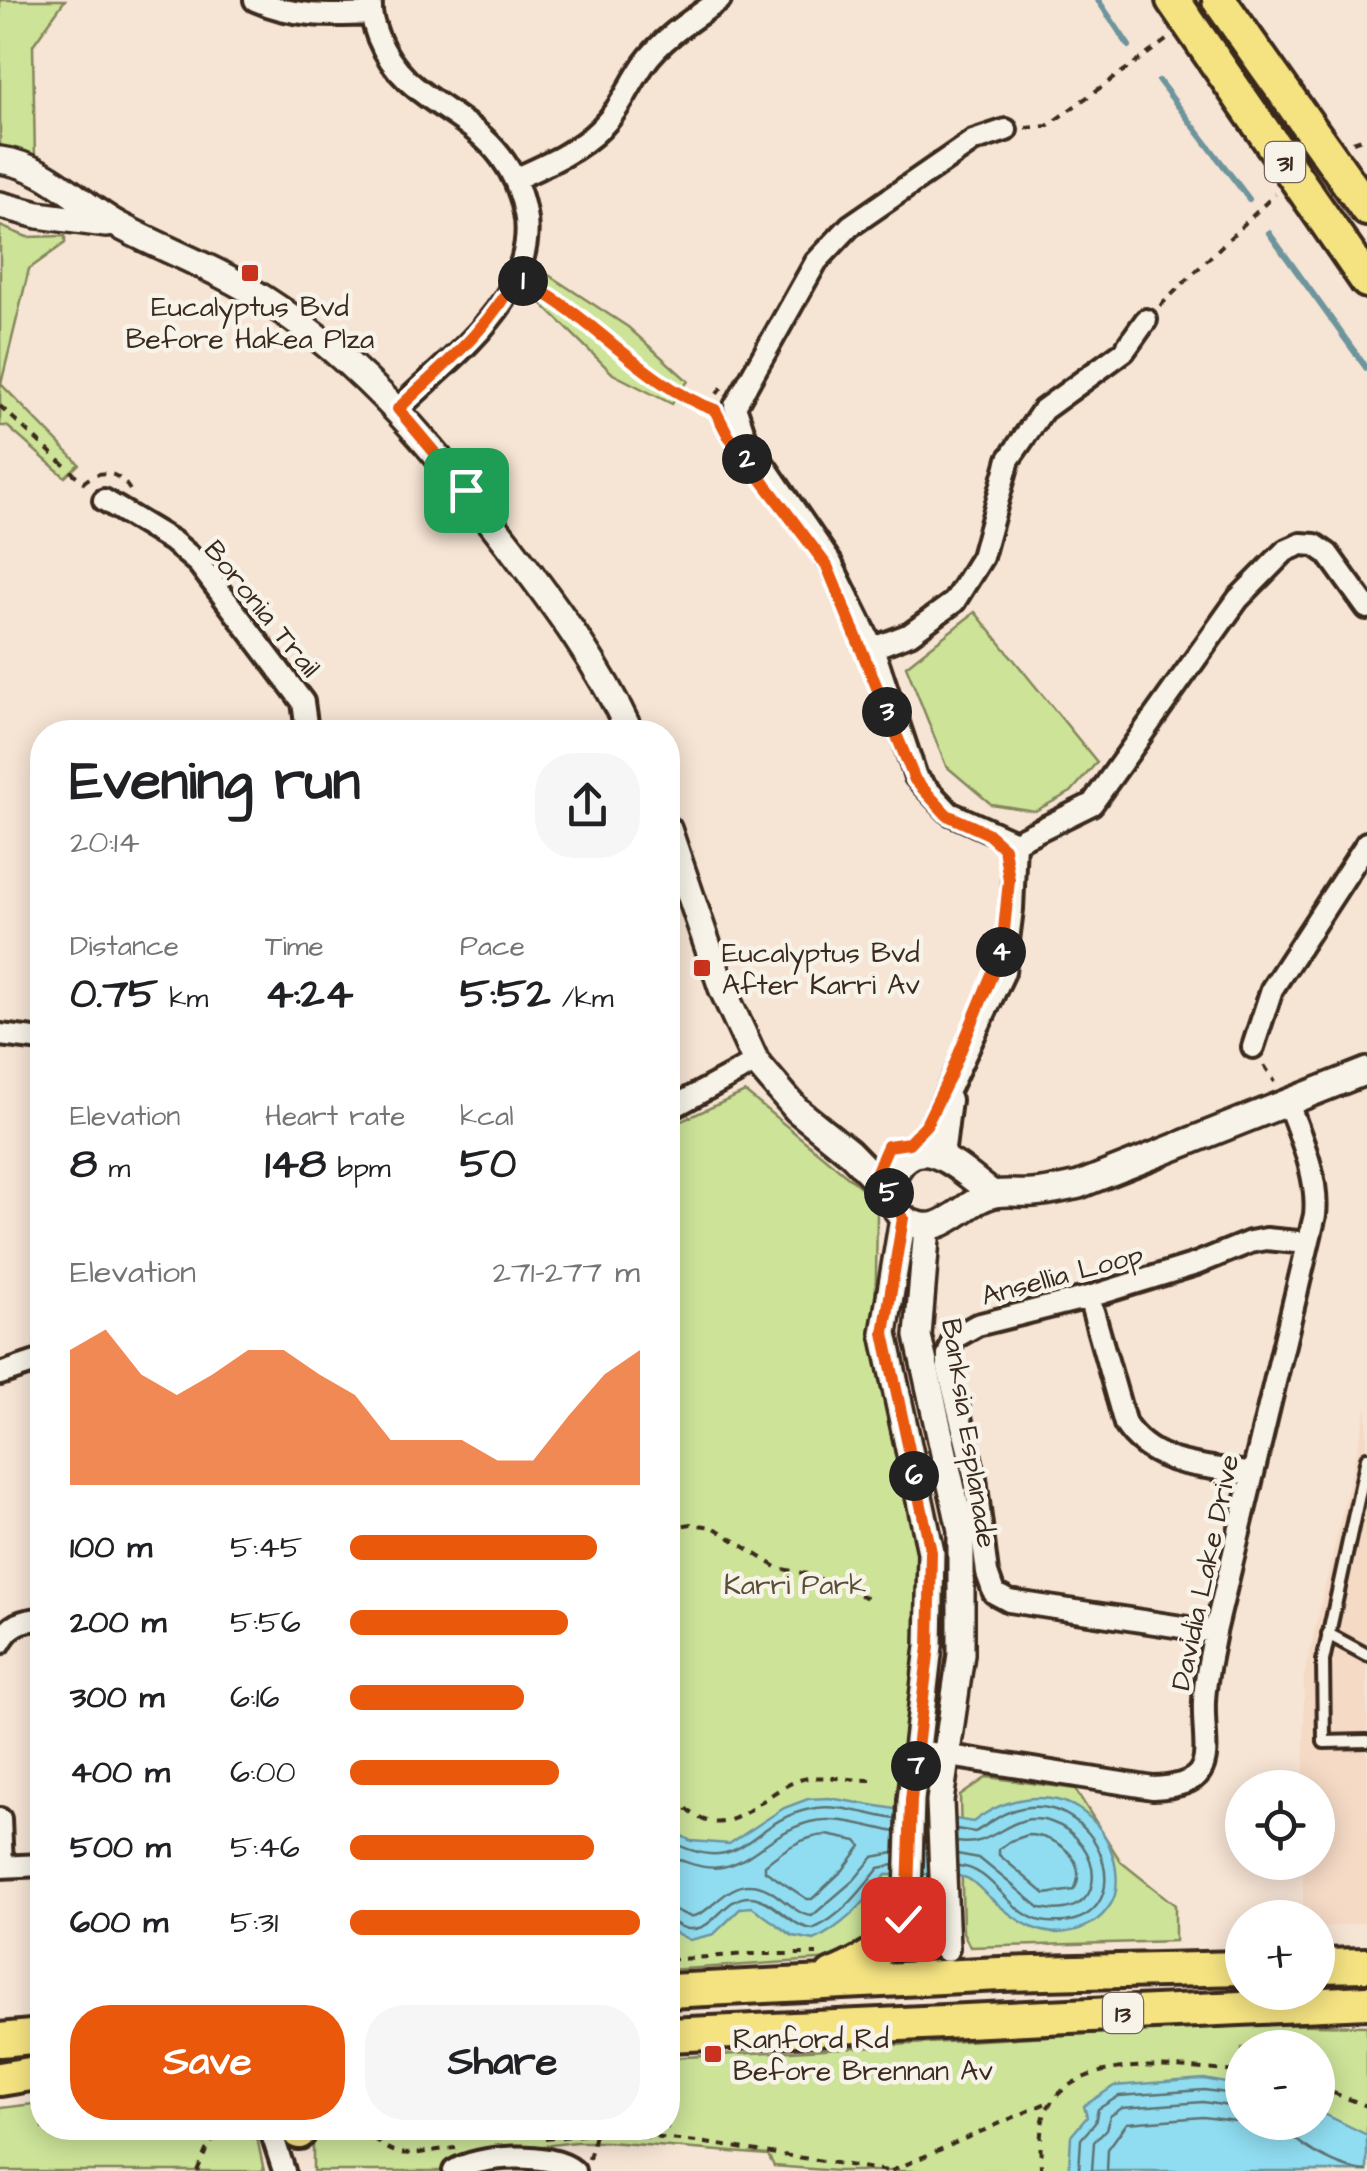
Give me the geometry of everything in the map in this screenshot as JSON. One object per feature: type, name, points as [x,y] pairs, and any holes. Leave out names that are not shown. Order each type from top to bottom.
[{"type":"main road","name":"31","points":[[1219,0],[1367,209]]},
{"type":"main road","name":"31","points":[[1184,25],[1367,281]]},
{"type":"main road","points":[[680,1989],[862,1964],[890,1942],[903,1919],[908,1894]]},
{"type":"main road","points":[[816,1969],[942,1959]]},
{"type":"main road","points":[[880,2024],[902,2010],[942,1959]]},
{"type":"main road","name":"13","points":[[942,1959],[985,1975],[1225,1968]]},
{"type":"main road","points":[[1335,1966],[1367,1965]]},
{"type":"main road","name":"13","points":[[680,2034],[1367,2002]]},
{"type":"main road","points":[[0,2040],[30,2037]]},
{"type":"main road","points":[[0,2079],[30,2074]]},
{"type":"street","points":[[255,0],[313,16],[370,7],[387,60],[419,93],[480,135],[515,179],[527,224],[525,252],[504,300],[398,409]]},
{"type":"street","points":[[515,179],[566,155],[600,129],[662,43],[720,0]]},
{"type":"street","points":[[1184,25],[1195,20],[1194,0]]},
{"type":"street","points":[[1006,130],[973,141],[850,226],[816,262],[725,408],[831,563],[873,648],[916,777],[950,814],[1015,842],[1092,804],[1238,600],[1285,552],[1302,544],[1316,546],[1328,554],[1367,608]]},
{"type":"street","points":[[0,160],[46,175],[121,226],[171,248],[268,301],[335,352],[398,409],[466,490],[564,618],[590,656],[624,720]]},
{"type":"street","points":[[0,205],[38,215],[121,226]]},
{"type":"street","points":[[873,648],[910,634],[954,602],[982,557],[1009,460],[1044,410],[1124,351],[1146,320]]},
{"type":"street","name":"Boronia Trail","points":[[104,500],[172,541],[198,563],[303,702],[305,720]]},
{"type":"street","points":[[907,1213],[892,1181],[932,1161],[952,1084],[1004,972],[1015,842]]},
{"type":"street","points":[[1253,1047],[1272,989],[1367,843]]},
{"type":"street","points":[[680,865],[722,988],[756,1062],[797,1110],[849,1152],[907,1213],[951,1219],[960,1210],[993,1194],[1034,1193],[1079,1185],[1367,1071]]},
{"type":"street","points":[[0,1035],[30,1039]]},
{"type":"street","points":[[680,1103],[756,1062]]},
{"type":"street","name":"Davidia Lake Drive","points":[[918,1752],[1154,1788],[1190,1782],[1198,1775],[1208,1750],[1204,1694],[1215,1632],[1317,1198],[1288,1103]]},
{"type":"street","points":[[849,1152],[932,1161],[993,1194]]},
{"type":"street","points":[[932,1161],[965,1186],[960,1210]]},
{"type":"street","name":"Banksia Esplanade","points":[[907,1213],[884,1333],[931,1552],[929,1646],[911,1800],[908,1894]]},
{"type":"street","name":"Banksia Esplanade","points":[[907,1213],[918,1336],[962,1530],[961,1654],[940,1801],[942,1959]]},
{"type":"street","name":"Ansellia Loop","points":[[1215,1632],[1000,1598],[990,1585],[975,1478],[948,1368],[950,1345],[954,1338],[977,1325],[1089,1298],[1196,1264],[1250,1242],[1266,1239],[1308,1243]]},
{"type":"street","points":[[1089,1298],[1125,1424],[1133,1436],[1161,1458],[1252,1474]]},
{"type":"street","points":[[0,1374],[30,1364]]},
{"type":"street","points":[[2,1631],[30,1620]]},
{"type":"street","points":[[0,1819],[1,1867],[30,1866]]},
{"type":"street","points":[[284,2171],[290,2140]]},
{"type":"street","points":[[293,2140],[294,2171]]},
{"type":"street","points":[[454,2171],[479,2160],[545,2159],[565,2164],[574,2171]]},
{"type":"lane","points":[[1367,1458],[1328,1634],[1324,1742],[1367,1741]]},
{"type":"lane","points":[[1328,1634],[1367,1654]]},
{"type":"path","points":[[1006,130],[1047,126],[1184,25]]},
{"type":"path","points":[[1349,144],[1367,137]]},
{"type":"path","points":[[1146,320],[1285,185]]},
{"type":"path","points":[[515,278],[572,310],[688,400],[725,408]]},
{"type":"path","points":[[725,408],[712,401],[720,388],[737,379]]},
{"type":"path","points":[[0,406],[104,500]]},
{"type":"path","points":[[717,419],[725,408]]},
{"type":"path","points":[[1253,1047],[1288,1103]]},
{"type":"path","points":[[680,1526],[713,1527],[778,1568],[806,1574],[872,1600]]},
{"type":"path","points":[[680,1796],[682,1804],[698,1818],[716,1825],[736,1820],[770,1792],[807,1778],[871,1780]]},
{"type":"path","points":[[680,1959],[748,1954],[816,1969]]},
{"type":"path","points":[[1040,2171],[1046,2110],[1092,2072],[1134,2067],[1225,2071]]},
{"type":"path","points":[[1335,2093],[1367,2106]]},
{"type":"path","points":[[679,2140],[889,2171],[1056,2099]]},
{"type":"path","points":[[197,2171],[213,2140]]},
{"type":"path","points":[[375,2140],[407,2156],[460,2147]]},
{"type":"path","points":[[586,2171],[594,2140]]},
{"type":"shaded area","points":[[1367,1407],[1367,1922],[1335,1926],[1335,1900],[1303,1900],[1303,1880],[1335,1880],[1335,1770],[1304,1770],[1304,1677]]},
{"type":"green space","points":[[0,0],[65,0],[33,45],[35,161],[0,151]]},
{"type":"green space","points":[[0,226],[27,237],[65,236],[65,243],[29,269],[1,384],[79,464],[65,477],[7,426],[0,426]]},
{"type":"green space","points":[[547,274],[628,327],[688,381],[672,404],[613,374],[537,299]]},
{"type":"green space","points":[[975,612],[1097,762],[1071,792],[1035,811],[991,804],[946,766],[906,666]]},
{"type":"green space","name":"Karri Park","points":[[745,1092],[863,1189],[877,1214],[875,1335],[922,1536],[926,1650],[894,1907],[868,1938],[834,1959],[680,1969],[680,1122]]},
{"type":"green space","points":[[987,1777],[1075,1789],[1121,1862],[1175,1905],[1175,1941],[970,1947],[963,1932],[960,1796]]},
{"type":"green space","points":[[1259,2024],[1367,2026],[1367,2171],[837,2171],[774,2166],[768,2155],[576,2142],[468,2155],[445,2165],[441,2171],[313,2171],[313,2140],[680,2140],[680,2057]]},
{"type":"green space","points":[[30,2104],[30,2140],[258,2140],[264,2171],[0,2171],[0,2108]]},
{"type":"water","points":[[829,1798],[973,1822],[1019,1800],[1052,1799],[1068,1804],[1083,1812],[1106,1839],[1115,1864],[1115,1895],[1107,1910],[1089,1925],[1074,1931],[1046,1932],[1022,1922],[966,1878],[886,1875],[854,1912],[814,1940],[793,1936],[752,1907],[741,1908],[714,1934],[690,1940],[680,1935],[680,1835],[691,1841],[729,1844],[784,1808],[808,1799]]},
{"type":"water","points":[[1204,2079],[1225,2083],[1225,2140],[1335,2140],[1335,2119],[1367,2135],[1367,2171],[1069,2171],[1071,2136],[1087,2117],[1084,2106],[1114,2086]]},
{"type":"waterway","points":[[1098,0],[1129,46]]},
{"type":"waterway","points":[[1159,81],[1249,199]]},
{"type":"waterway","points":[[1269,233],[1367,369]]},
{"type":"place","name":"Eucalyptus Bvd Before Hakea Plza","points":[[250,273]]},
{"type":"place","name":"Eucalyptus Bvd After Karri Av","points":[[702,968]]},
{"type":"place","name":"Ranford Rd Before Brennan Av","points":[[713,2054]]},
{"type":"route","points":[[466,490],[398,409],[486,322],[515,278],[572,310],[688,400],[715,410],[728,435],[827,566],[915,780],[947,815],[987,833],[1004,848],[1009,880],[1006,928],[996,969],[926,1125],[909,1143],[888,1146],[874,1178],[891,1195],[903,1218],[884,1333],[931,1552],[929,1646],[911,1800],[908,1894],[903,1919]]}]
